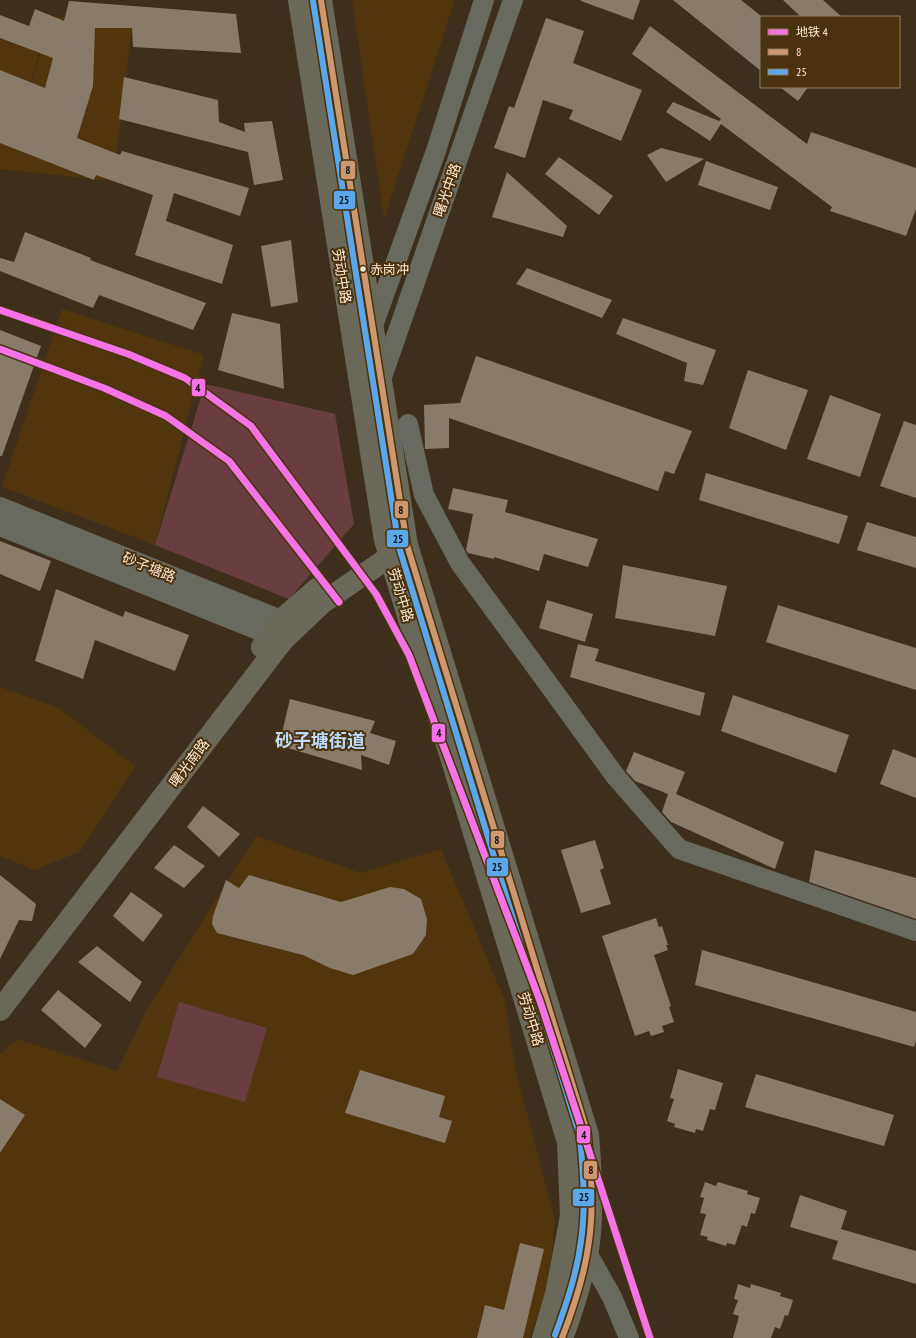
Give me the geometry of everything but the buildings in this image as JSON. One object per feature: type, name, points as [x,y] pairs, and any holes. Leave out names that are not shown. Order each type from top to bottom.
[{"type":"main road","name":"劳动中路","points":[[298,0],[387,548],[568,1142],[571,1216],[556,1294],[543,1338]]},
{"type":"main road","name":"劳动中路","points":[[322,0],[405,536],[588,1135],[590,1199],[587,1255],[568,1323],[562,1338]]},
{"type":"main road","name":"曙光南路","points":[[0,1010],[311,593],[405,536]]},
{"type":"main road","name":"曙光南路","points":[[0,988],[284,630]]},
{"type":"street","name":"曙光中路","points":[[357,366],[436,151],[484,0]]},
{"type":"street","name":"曙光中路","points":[[381,380],[513,0]]},
{"type":"street","points":[[408,424],[424,495],[460,562],[616,777],[679,849],[916,931]]},
{"type":"street","name":"砂子塘路","points":[[0,507],[284,630]]},
{"type":"street","name":"砂子塘路","points":[[0,526],[284,630]]},
{"type":"street","points":[[571,1216],[587,1255],[612,1297],[629,1338]]},
{"type":"shaded area","points":[[352,0],[455,0],[384,219]]},
{"type":"shaded area","points":[[52,16],[132,28],[113,181],[0,169],[0,38],[39,53],[22,114]]},
{"type":"shaded area","points":[[62,309],[204,355],[155,545],[2,487]]},
{"type":"shaded area","points":[[205,384],[335,414],[354,524],[289,599],[155,545]]},
{"type":"shaded area","points":[[0,687],[59,708],[135,766],[80,852],[34,870],[0,856]]},
{"type":"shaded area","points":[[256,836],[361,873],[441,849],[505,1001],[515,1067],[555,1221],[549,1286],[529,1338],[0,1338],[0,1054],[18,1039],[117,1071],[147,1009]]},
{"type":"shaded area","points":[[179,1002],[267,1028],[245,1102],[157,1077]]},
{"type":"metro line","name":"4","points":[[0,310],[128,354],[185,378],[251,426],[376,594],[409,655],[540,1001],[650,1338]]},
{"type":"metro line","name":"4","points":[[0,349],[104,388],[166,416],[229,461],[339,602]]},
{"type":"transit line","name":"8","points":[[321,0],[407,545],[588,1135],[592,1201],[591,1228],[585,1266],[571,1314],[562,1338]]},
{"type":"transit line","name":"25","points":[[313,1],[399,547],[580,1137],[584,1202],[583,1228],[574,1277],[555,1335]]},
{"type":"place","name":"赤岗冲","points":[[363,269]]},
{"type":"district","name":"砂子塘街道","points":[[320,741]]}]
